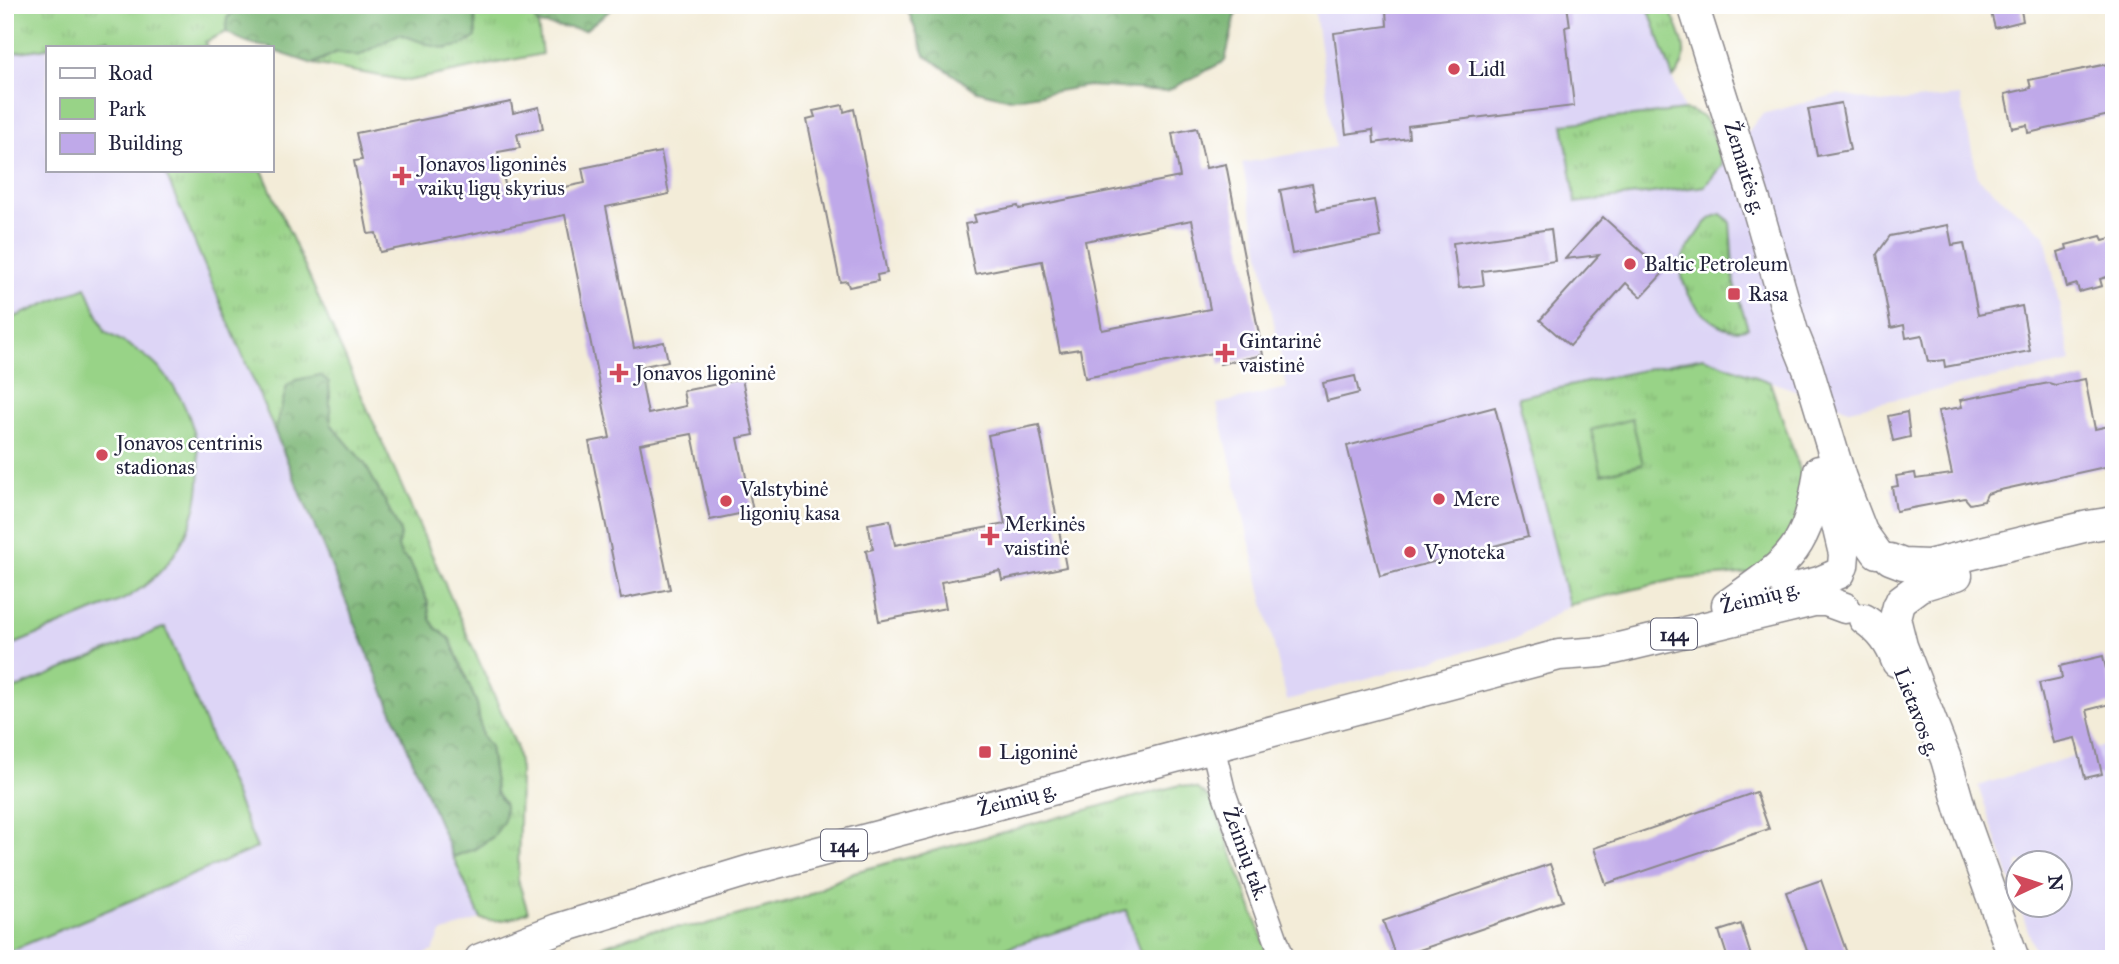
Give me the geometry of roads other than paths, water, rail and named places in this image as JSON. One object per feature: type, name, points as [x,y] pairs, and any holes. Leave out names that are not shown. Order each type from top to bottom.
[{"type":"main road","name":"Žemaitės g.","points":[[1693,5],[1758,210],[1793,332],[1808,369],[1841,478],[1862,532],[1883,556]]},
{"type":"main road","name":"Žemaitės g.","points":[[1793,332],[1799,379],[1842,542],[1842,569]]},
{"type":"main road","points":[[1727,605],[1773,572],[1796,549],[1809,524],[1821,461]]},
{"type":"main road","name":"Žeimių g.","points":[[480,959],[557,929],[754,869],[1559,655],[1598,637],[1819,583],[1842,569],[1855,556],[1883,556],[1903,564],[1928,565],[2114,522]]},
{"type":"main road","points":[[1842,569],[1837,587],[1841,602],[1855,614],[1879,619],[1910,591],[1920,586],[2114,534]]},
{"type":"main road","points":[[1883,556],[1900,570],[1903,577],[1903,592],[1899,603]]},
{"type":"main road","points":[[1788,607],[1813,611],[1847,625],[1905,667],[1910,636],[1920,607],[1962,574]]},
{"type":"main road","name":"Žeimių g.","points":[[1559,655],[1602,652],[1814,601],[1826,601],[1855,614]]},
{"type":"main road","name":"Lietavos g.","points":[[1899,603],[1895,618],[1905,667],[1937,764],[1961,811],[2014,959]]},
{"type":"main road","name":"Lietavos g.","points":[[1855,614],[1883,634],[1905,667]]},
{"type":"street","name":"Žeimių tak.","points":[[1213,748],[1224,793],[1283,959]]},
{"type":"place","name":"Lidl","points":[[1454,69]]},
{"type":"place","name":"Jonavos ligoninės vaikų ligų skyrius","points":[[402,176]]},
{"type":"place","name":"Baltic Petroleum","points":[[1630,264]]},
{"type":"place","name":"Rasa","points":[[1734,294]]},
{"type":"place","name":"Gintarinė vaistinė","points":[[1225,353]]},
{"type":"place","name":"Jonavos ligoninė","points":[[619,373]]},
{"type":"place","name":"Jonavos centrinis stadionas","points":[[102,455]]},
{"type":"place","name":"Mere","points":[[1439,499]]},
{"type":"place","name":"Valstybinė ligonių kasa","points":[[726,501]]},
{"type":"place","name":"Merkinės vaistinė","points":[[990,536]]},
{"type":"place","name":"Vynoteka","points":[[1410,552]]},
{"type":"place","name":"Ligoninė","points":[[985,752]]}]
